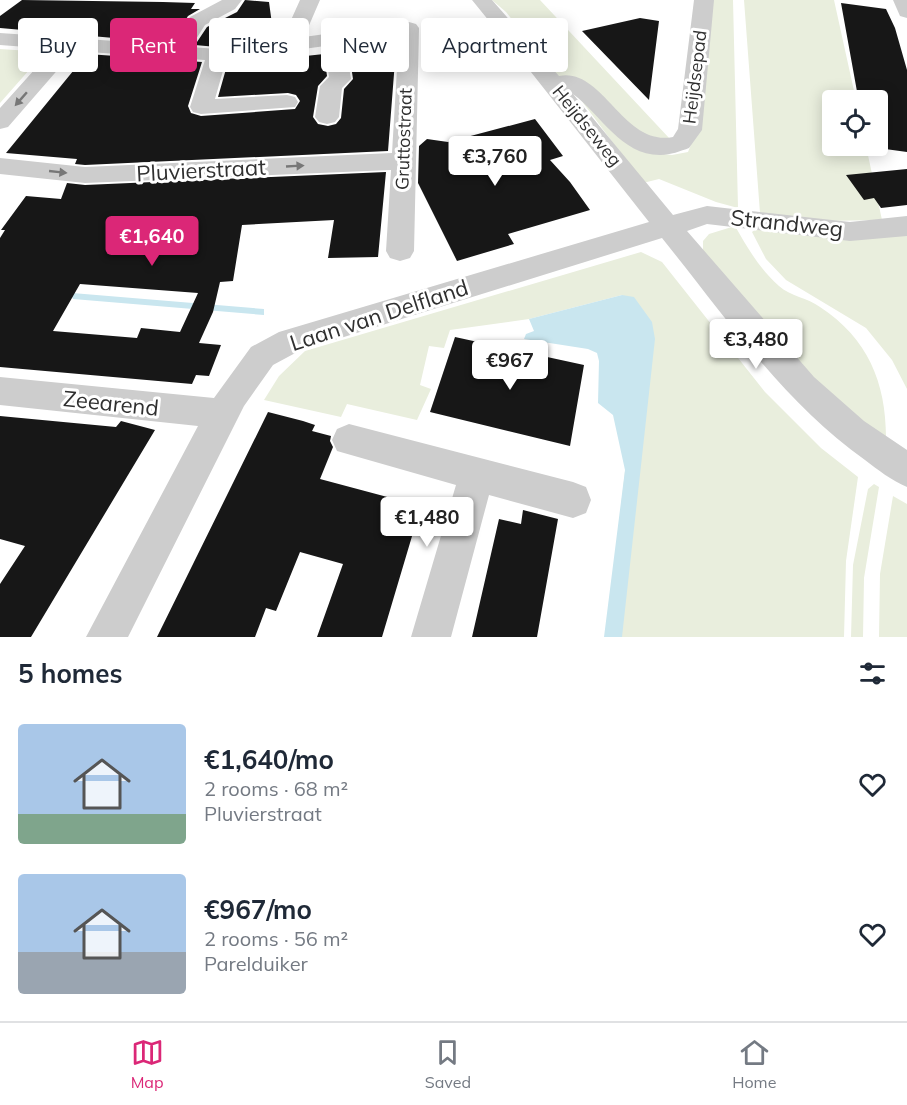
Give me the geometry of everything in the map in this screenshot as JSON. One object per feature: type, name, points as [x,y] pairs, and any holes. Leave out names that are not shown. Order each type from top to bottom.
[{"type":"street","points":[[197,21],[228,5],[232,0]]},
{"type":"street","points":[[302,18],[310,0]]},
{"type":"street","name":"Heijdseweg","points":[[482,0],[497,18]]},
{"type":"street","name":"Heijdsepad","points":[[551,81],[572,83],[585,92],[626,133],[641,141],[664,147],[681,143],[690,130],[704,0]]},
{"type":"street","points":[[903,0],[907,12]]},
{"type":"street","points":[[0,39],[18,40]]},
{"type":"street","points":[[0,123],[45,72]]},
{"type":"street","points":[[212,72],[201,107],[287,102]]},
{"type":"street","points":[[327,117],[331,86],[340,79],[339,72]]},
{"type":"street","name":"Gruttostraat","points":[[400,251],[407,72]]},
{"type":"street","name":"Heijdseweg","points":[[543,72],[667,226],[803,387],[852,432],[907,470]]},
{"type":"street","name":"Pluvierstraat","points":[[0,166],[85,175],[403,161]]},
{"type":"street","name":"Strandweg","points":[[667,226],[707,215],[844,232],[907,226]]},
{"type":"street","name":"Laan van Delfland","points":[[106,637],[222,414],[232,396],[262,356],[290,341],[667,226]]},
{"type":"street","name":"Zeearend","points":[[0,391],[222,414]]},
{"type":"street","points":[[349,440],[573,500]]},
{"type":"street","points":[[431,637],[477,474]]},
{"type":"green space","points":[[492,0],[540,0],[557,18],[511,18]]},
{"type":"green space","points":[[705,0],[733,0],[738,208],[716,202],[659,179],[643,183],[575,92],[645,152],[672,155],[688,152],[694,137]]},
{"type":"green space","points":[[744,0],[834,0],[854,90],[822,90],[822,156],[868,156],[882,220],[821,221],[760,213]]},
{"type":"green space","points":[[568,30],[670,139],[654,141],[554,72],[568,72]]},
{"type":"green space","points":[[0,49],[18,50],[18,72],[27,72],[0,103]]},
{"type":"green space","points":[[735,226],[755,258],[772,279],[783,289],[815,304],[837,320],[863,349],[872,365],[883,401],[886,442],[810,380],[703,253],[703,241],[709,234]]},
{"type":"green space","points":[[757,228],[907,234],[907,389],[892,360],[866,328],[786,280],[766,259],[752,232]]},
{"type":"green space","points":[[641,252],[662,262],[765,392],[821,448],[858,477],[846,561],[844,637],[606,637],[627,454],[622,295],[529,319],[450,330],[444,348],[429,346],[420,385],[431,389],[417,420],[347,404],[341,417],[264,400],[279,376],[305,351]]},
{"type":"green space","points":[[874,484],[879,487],[864,578],[863,637],[851,637],[853,565],[868,489]]},
{"type":"green space","points":[[893,496],[907,504],[907,637],[879,637],[880,574]]},
{"type":"water","points":[[0,287],[264,309],[264,315],[73,299],[72,297]]},
{"type":"water","points":[[622,295],[634,297],[652,322],[655,339],[622,637],[604,637],[625,470],[613,415],[598,403],[599,361],[597,353],[588,349],[524,339],[526,334],[534,331],[529,319]]},
{"type":"building","points":[[22,0],[195,3],[191,9],[200,9],[187,18],[110,18],[110,38],[98,37],[98,18],[18,18],[18,30],[0,28],[0,16]]},
{"type":"building","points":[[245,0],[269,2],[271,18],[225,18],[237,12]]},
{"type":"building","points":[[841,3],[886,9],[895,28],[907,70],[907,152],[888,149],[888,90],[857,90]]},
{"type":"building","points":[[640,18],[659,21],[649,100],[582,31]]},
{"type":"building","points":[[209,26],[209,46],[197,45],[197,42]]},
{"type":"building","points":[[321,54],[321,72],[326,72],[327,76],[318,86],[313,117],[318,124],[328,126],[336,124],[341,118],[344,89],[353,79],[352,72],[394,72],[388,151],[85,165],[75,164],[77,159],[6,153],[72,72],[98,72],[98,55],[110,56],[110,72],[197,72],[197,62],[202,62],[188,106],[191,113],[201,116],[295,109],[300,101],[296,95],[288,93],[218,97],[225,72],[309,72],[309,56]]},
{"type":"building","points":[[535,119],[563,156],[550,160],[570,182],[590,210],[508,234],[514,244],[457,261],[418,183],[419,146],[427,139],[448,142]]},
{"type":"building","points":[[907,169],[907,205],[881,208],[874,198],[864,200],[846,175]]},
{"type":"building","points":[[386,172],[378,257],[328,258],[334,220],[242,225],[233,281],[220,282],[213,312],[199,343],[221,345],[209,376],[196,375],[192,384],[0,367],[0,238],[5,230],[1,230],[26,196],[61,199],[67,183],[85,185]],"holes":[[[80,284],[198,293],[180,332],[141,328],[137,338],[53,331]]]},
{"type":"building","points":[[455,337],[584,365],[570,446],[430,412]]},
{"type":"building","points":[[268,412],[315,425],[312,431],[331,436],[330,441],[333,447],[320,479],[421,506],[382,637],[317,637],[343,564],[300,552],[276,611],[266,608],[255,637],[157,637]]},
{"type":"building","points":[[0,416],[116,427],[121,421],[155,430],[31,637],[0,637],[0,584],[25,546],[0,539]]},
{"type":"building","points":[[523,510],[558,519],[537,637],[472,637],[499,519],[521,524]]}]
